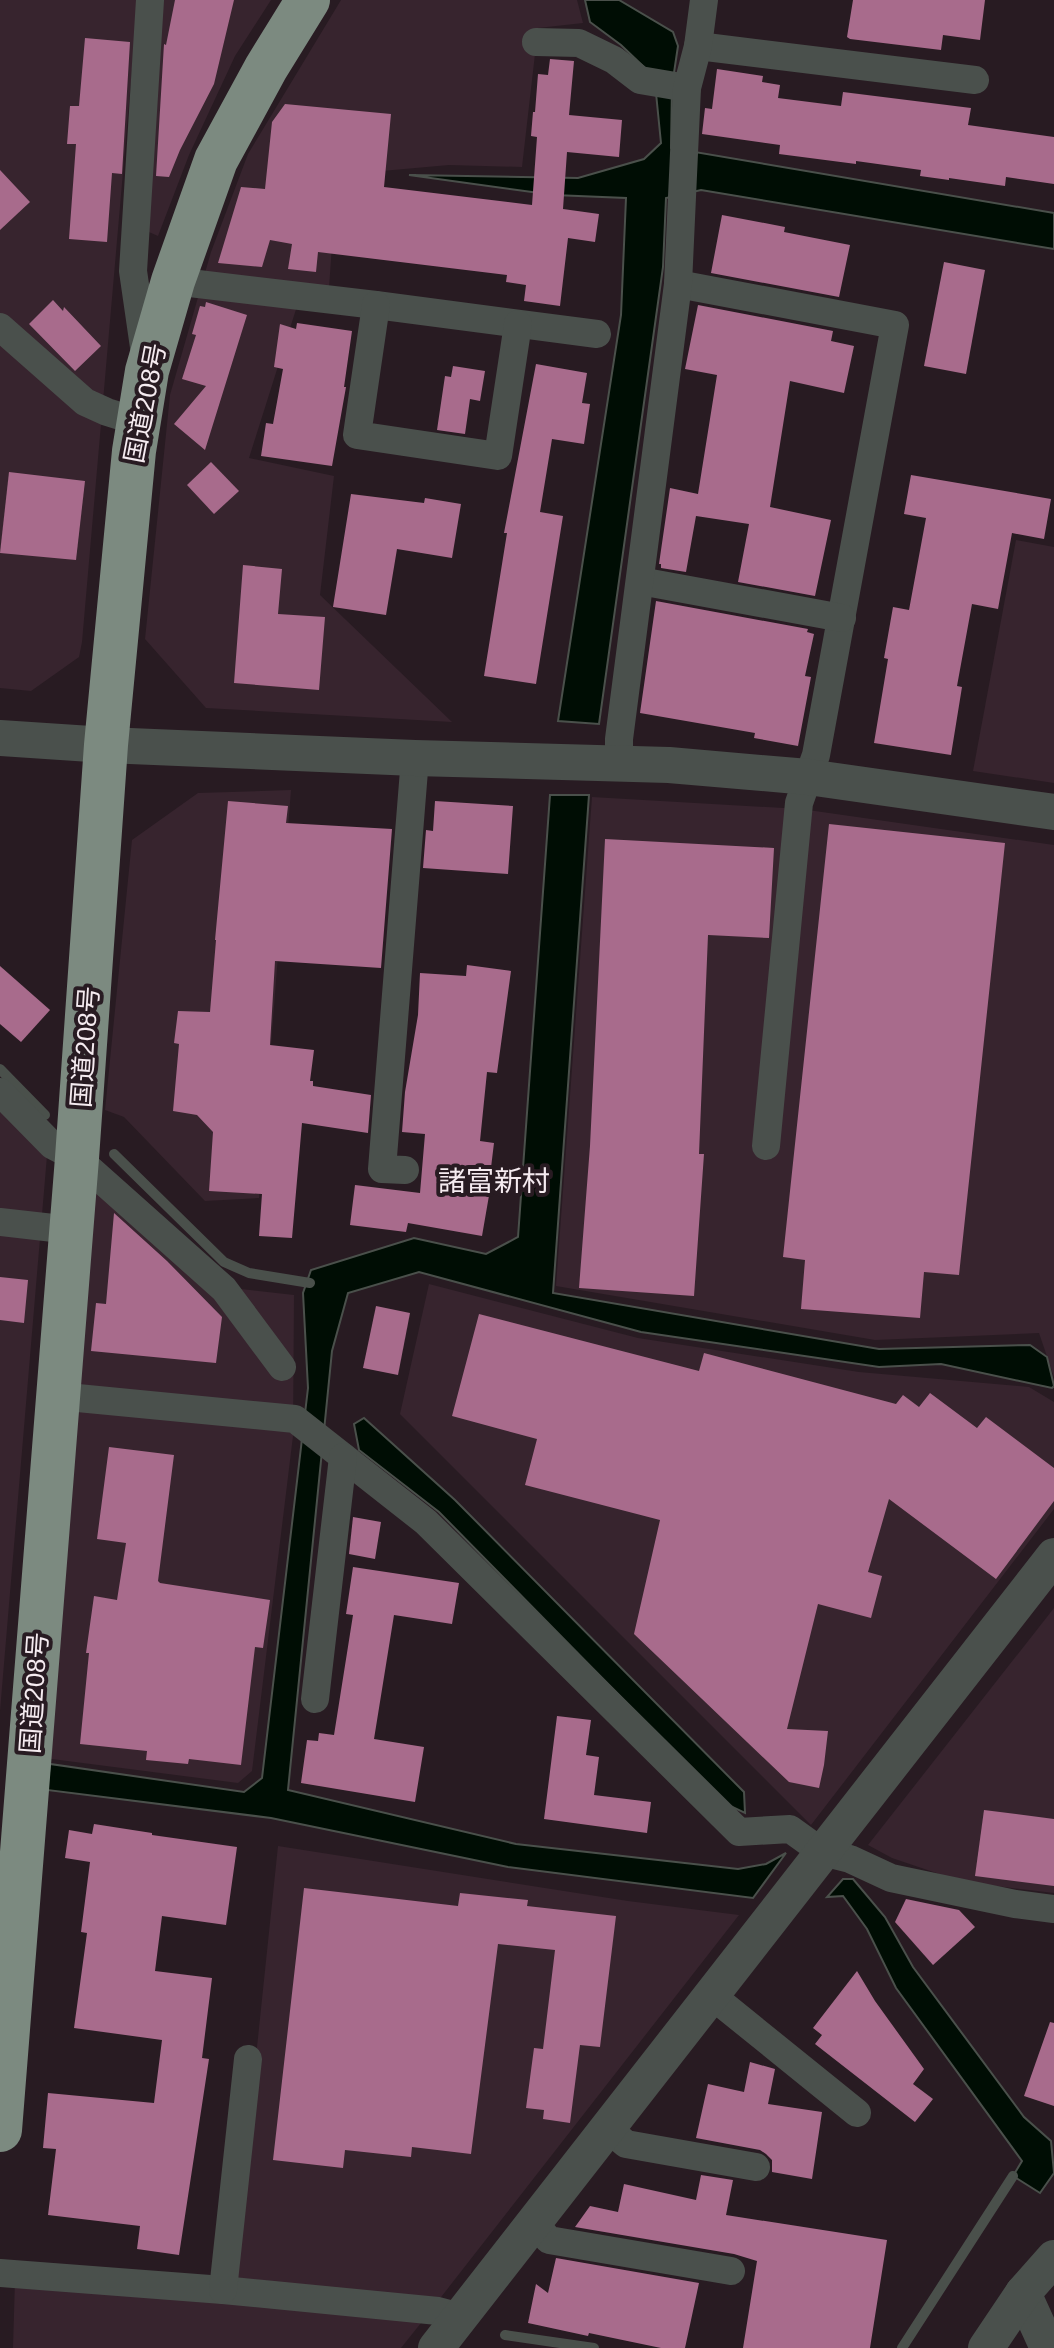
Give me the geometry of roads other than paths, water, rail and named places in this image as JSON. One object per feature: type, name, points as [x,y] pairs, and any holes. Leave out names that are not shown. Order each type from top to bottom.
[{"type":"highway","name":"国道208号","points":[[0,2130],[77,1158],[106,745],[134,451],[147,371],[173,281],[216,160],[266,68],[308,0]]},
{"type":"street","points":[[147,371],[133,271],[150,0]]},
{"type":"street","points":[[619,764],[619,739],[678,284],[687,88],[698,46],[704,0]]},
{"type":"street","points":[[536,42],[579,43],[614,60],[640,80],[687,88]]},
{"type":"street","points":[[698,46],[975,80]]},
{"type":"street","points":[[173,281],[597,334]]},
{"type":"street","points":[[678,284],[895,325],[816,755],[799,803],[766,1146]]},
{"type":"street","points":[[376,305],[357,435],[498,456],[518,324]]},
{"type":"street","points":[[0,327],[85,402],[139,422]]},
{"type":"street","points":[[640,581],[842,618]]},
{"type":"street","points":[[0,738],[415,758],[669,765],[808,777],[1054,812]]},
{"type":"street","points":[[405,1170],[382,1169],[415,758]]},
{"type":"street","points":[[0,1092],[52,1145],[77,1158],[224,1289],[282,1367]]},
{"type":"street","points":[[0,1222],[71,1230]]},
{"type":"street","points":[[57,1396],[295,1419],[426,1522],[739,1832],[790,1829],[822,1852],[850,1859],[891,1878],[1054,1909]]},
{"type":"street","points":[[315,1699],[338,1453]]},
{"type":"street","points":[[436,2348],[1054,1556]]},
{"type":"street","points":[[711,1995],[857,2113]]},
{"type":"street","points":[[223,2290],[248,2059]]},
{"type":"street","points":[[607,2128],[626,2144],[756,2167]]},
{"type":"street","points":[[534,2223],[549,2240],[731,2271]]},
{"type":"street","points":[[986,2348],[1023,2293],[1054,2258]]},
{"type":"street","points":[[0,2273],[223,2290],[438,2311],[461,2317]]},
{"type":"street","points":[[1023,2293],[1048,2348]]},
{"type":"waterway","points":[[0,1069],[45,1115]]},
{"type":"waterway","points":[[114,1154],[224,1262],[249,1273],[310,1283]]},
{"type":"waterway","points":[[902,2348],[1013,2176]]},
{"type":"waterway","points":[[505,2335],[594,2348]]},
{"type":"district","name":"諸富新村","points":[[494,1181]]}]
